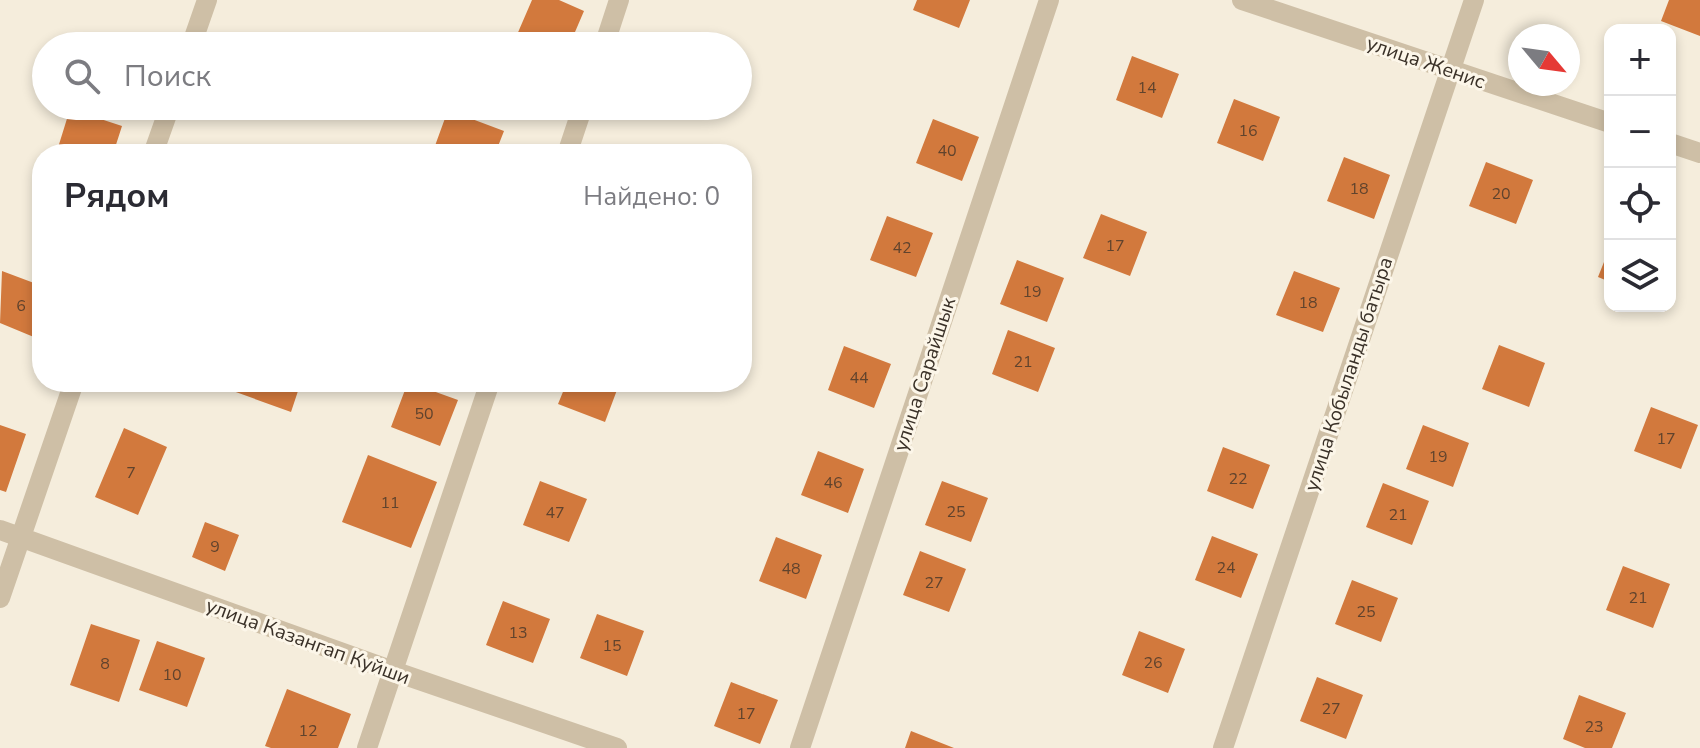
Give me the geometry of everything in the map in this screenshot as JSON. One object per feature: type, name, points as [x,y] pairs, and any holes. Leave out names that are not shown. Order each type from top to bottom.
[{"type":"street","points":[[196,32],[207,0]]},
{"type":"street","points":[[609,32],[619,0]]},
{"type":"street","name":"улица Сарайшык","points":[[800,748],[1049,0]]},
{"type":"street","name":"улица Женис","points":[[1242,0],[1604,121]]},
{"type":"street","name":"улица Кобыланды батыра","points":[[1223,748],[1474,0]]},
{"type":"street","points":[[157,144],[165,120]]},
{"type":"street","points":[[570,144],[578,120]]},
{"type":"street","points":[[1676,145],[1700,153]]},
{"type":"street","points":[[0,598],[71,392]]},
{"type":"street","points":[[367,748],[487,392]]},
{"type":"street","name":"улица Казангап Куйши","points":[[0,530],[617,748]]},
{"type":"building","points":[[532,0],[559,0],[584,11],[575,32],[518,32]]},
{"type":"building","points":[[917,0],[970,0],[959,28],[913,10]]},
{"type":"building","points":[[1669,0],[1700,0],[1700,36],[1676,27],[1676,24],[1661,21]]},
{"type":"building","points":[[1132,56],[1179,74],[1162,118],[1116,100]]},
{"type":"building","points":[[1234,99],[1280,117],[1263,161],[1217,143]]},
{"type":"building","points":[[933,119],[979,137],[962,181],[916,163]]},
{"type":"building","points":[[67,120],[104,120],[122,126],[116,144],[59,144]]},
{"type":"building","points":[[444,120],[475,120],[504,131],[499,144],[436,144]]},
{"type":"building","points":[[1344,157],[1390,175],[1374,219],[1327,201]]},
{"type":"building","points":[[1486,162],[1533,180],[1516,224],[1469,206]]},
{"type":"building","points":[[1101,214],[1147,232],[1130,276],[1083,258]]},
{"type":"building","points":[[887,216],[933,233],[916,277],[870,260]]},
{"type":"building","points":[[1017,260],[1064,278],[1047,322],[1000,304]]},
{"type":"building","points":[[1604,262],[1604,280],[1598,277]]},
{"type":"building","points":[[2,271],[32,282],[32,336],[0,323]]},
{"type":"building","points":[[1294,271],[1340,288],[1323,332],[1276,315]]},
{"type":"building","points":[[1008,330],[1055,348],[1038,392],[992,374]]},
{"type":"building","points":[[1499,345],[1545,363],[1529,407],[1482,389]]},
{"type":"building","points":[[844,346],[891,364],[874,408],[828,390]]},
{"type":"building","points":[[236,392],[298,392],[291,412]]},
{"type":"building","points":[[404,392],[436,392],[458,400],[440,446],[391,427]]},
{"type":"building","points":[[563,392],[616,392],[605,422],[558,404]]},
{"type":"building","points":[[1651,407],[1698,425],[1681,469],[1634,451]]},
{"type":"building","points":[[0,425],[26,434],[6,492],[0,490]]},
{"type":"building","points":[[1423,425],[1469,443],[1453,487],[1406,469]]},
{"type":"building","points":[[124,428],[167,447],[138,515],[95,497]]},
{"type":"building","points":[[1223,447],[1270,465],[1253,509],[1207,491]]},
{"type":"building","points":[[818,451],[864,469],[848,513],[801,495]]},
{"type":"building","points":[[368,455],[437,482],[411,548],[342,522]]},
{"type":"building","points":[[540,481],[587,499],[569,542],[523,525]]},
{"type":"building","points":[[942,481],[988,498],[971,542],[925,525]]},
{"type":"building","points":[[1383,483],[1429,501],[1412,545],[1366,527]]},
{"type":"building","points":[[205,522],[239,535],[225,571],[192,557]]},
{"type":"building","points":[[1212,536],[1258,554],[1241,598],[1195,580]]},
{"type":"building","points":[[776,537],[822,555],[806,599],[759,581]]},
{"type":"building","points":[[920,551],[966,569],[949,612],[903,595]]},
{"type":"building","points":[[1623,566],[1670,584],[1653,628],[1606,610]]},
{"type":"building","points":[[1352,580],[1398,598],[1381,642],[1335,624]]},
{"type":"building","points":[[503,601],[550,619],[533,663],[486,645]]},
{"type":"building","points":[[597,614],[644,631],[627,676],[580,658]]},
{"type":"building","points":[[91,624],[140,640],[119,702],[70,685]]},
{"type":"building","points":[[1139,631],[1185,649],[1168,693],[1122,675]]},
{"type":"building","points":[[157,641],[205,658],[187,707],[139,690]]},
{"type":"building","points":[[1317,677],[1363,695],[1346,739],[1300,721]]},
{"type":"building","points":[[731,682],[778,700],[760,744],[714,726]]},
{"type":"building","points":[[287,689],[351,714],[338,748],[265,746]]},
{"type":"building","points":[[1579,695],[1626,713],[1612,748],[1585,748],[1563,739]]},
{"type":"building","points":[[911,731],[954,748],[905,748]]}]
